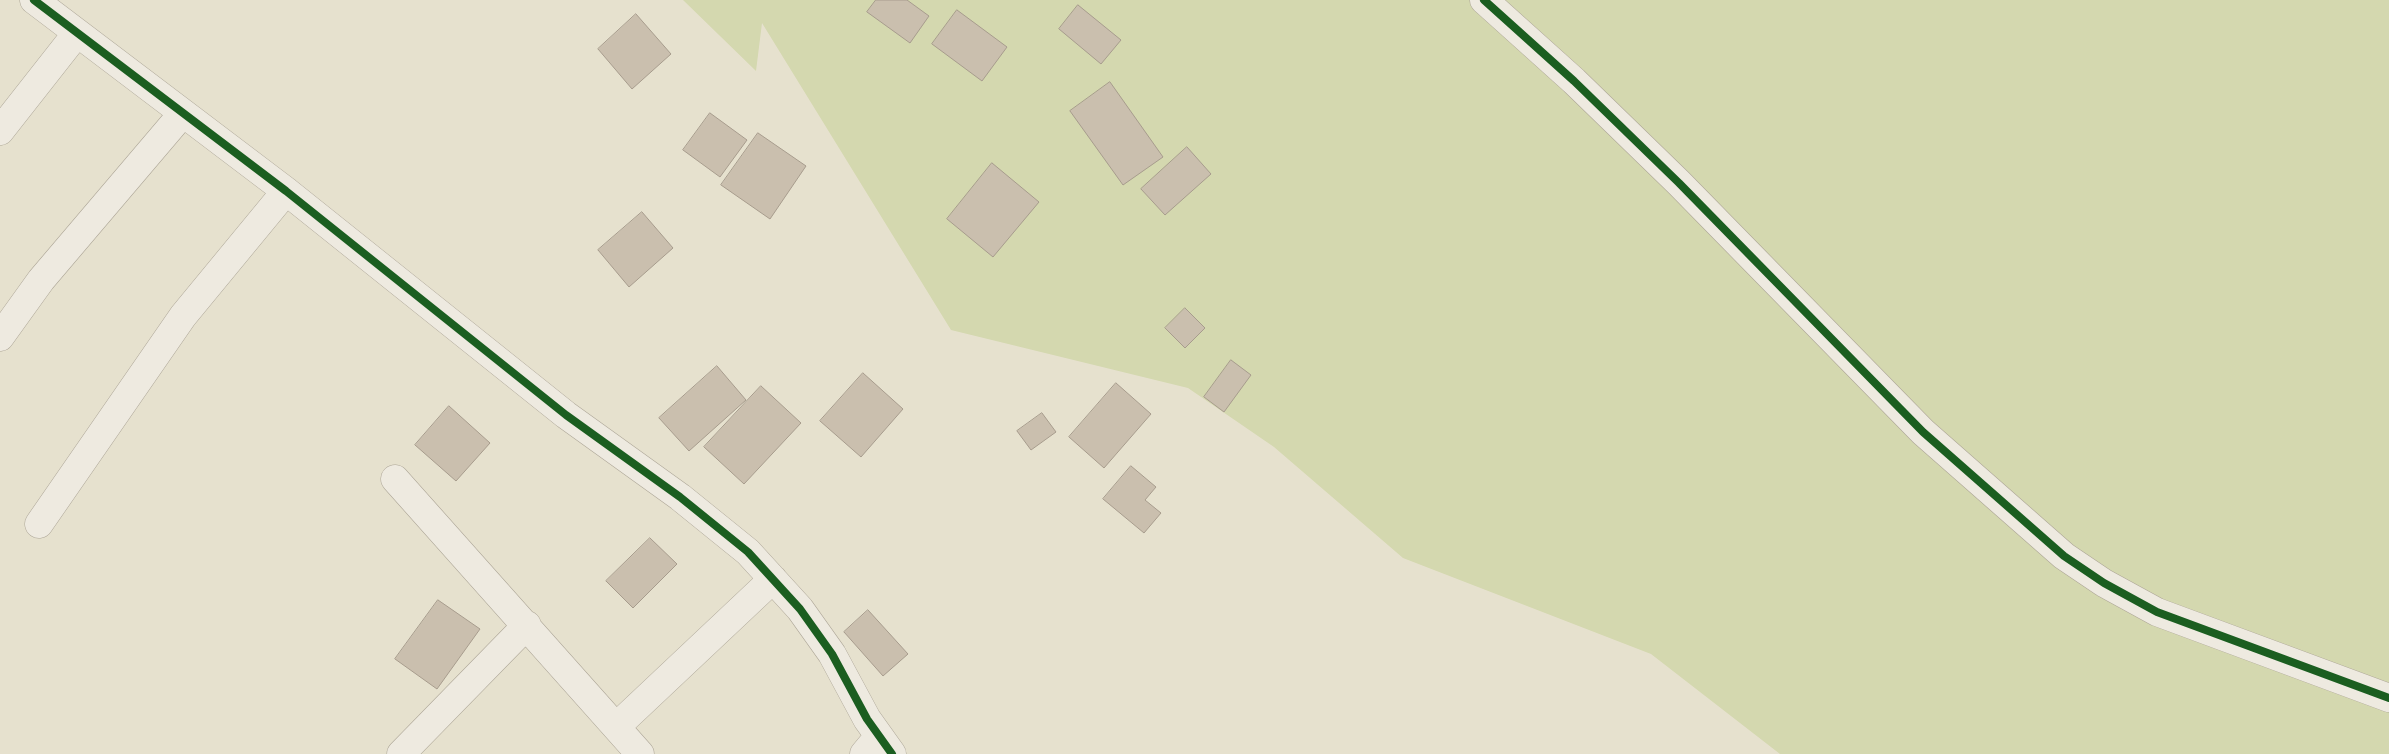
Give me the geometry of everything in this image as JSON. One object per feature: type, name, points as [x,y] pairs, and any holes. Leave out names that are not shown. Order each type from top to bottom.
[{"type":"street","points":[[34,0],[286,191],[566,415],[703,516],[748,552],[800,609],[832,654],[866,719],[878,748]]},
{"type":"street","points":[[1484,0],[1574,81],[1679,183],[1924,432],[2064,556],[2104,582],[2157,612],[2389,698]]},
{"type":"street","points":[[0,131],[77,33]]},
{"type":"street","points":[[0,337],[41,280],[183,113]]},
{"type":"street","points":[[39,524],[183,316],[286,191]]},
{"type":"street","points":[[395,479],[640,754]]},
{"type":"street","points":[[617,726],[773,579]]},
{"type":"street","points":[[401,754],[526,625]]},
{"type":"green space","points":[[683,0],[2389,0],[2389,754],[1780,754],[1651,654],[1403,558],[1274,447],[1188,388],[951,330],[762,23],[756,71]]},
{"type":"building","points":[[876,0],[907,0],[929,16],[910,43],[867,12]]},
{"type":"building","points":[[1078,5],[1121,40],[1101,64],[1059,29]]},
{"type":"building","points":[[957,10],[1007,47],[982,81],[932,44]]},
{"type":"building","points":[[636,14],[671,54],[632,89],[598,49]]},
{"type":"building","points":[[1110,82],[1163,157],[1123,185],[1070,111]]},
{"type":"building","points":[[710,113],[747,140],[720,177],[683,150]]},
{"type":"building","points":[[758,133],[806,166],[770,219],[721,185]]},
{"type":"building","points":[[1187,147],[1211,174],[1165,215],[1141,189]]},
{"type":"building","points":[[992,163],[1039,202],[993,257],[947,219]]},
{"type":"building","points":[[642,212],[673,248],[629,287],[598,250]]},
{"type":"building","points":[[1185,308],[1205,328],[1185,348],[1165,328]]},
{"type":"building","points":[[1231,360],[1251,375],[1224,412],[1204,397]]},
{"type":"building","points":[[717,366],[746,400],[689,451],[659,418]]},
{"type":"building","points":[[863,373],[903,409],[861,457],[820,421]]},
{"type":"building","points":[[1116,383],[1151,414],[1104,468],[1069,437]]},
{"type":"building","points":[[761,386],[801,423],[744,484],[704,447]]},
{"type":"building","points":[[449,406],[490,443],[456,481],[415,445]]},
{"type":"building","points":[[1042,413],[1056,432],[1031,450],[1017,431]]},
{"type":"building","points":[[1131,466],[1156,487],[1145,500],[1161,513],[1144,533],[1103,499]]},
{"type":"building","points":[[650,538],[677,564],[633,608],[606,581]]},
{"type":"building","points":[[438,600],[480,629],[437,689],[395,659]]},
{"type":"building","points":[[868,610],[908,654],[883,676],[844,632]]},
{"type":"cycle path","points":[[34,0],[286,191],[566,415],[680,497],[748,552],[800,609],[832,654],[867,719],[892,754]]},
{"type":"cycle path","points":[[1484,0],[1574,81],[1679,183],[1923,432],[2064,556],[2104,583],[2157,612],[2389,698]]}]
